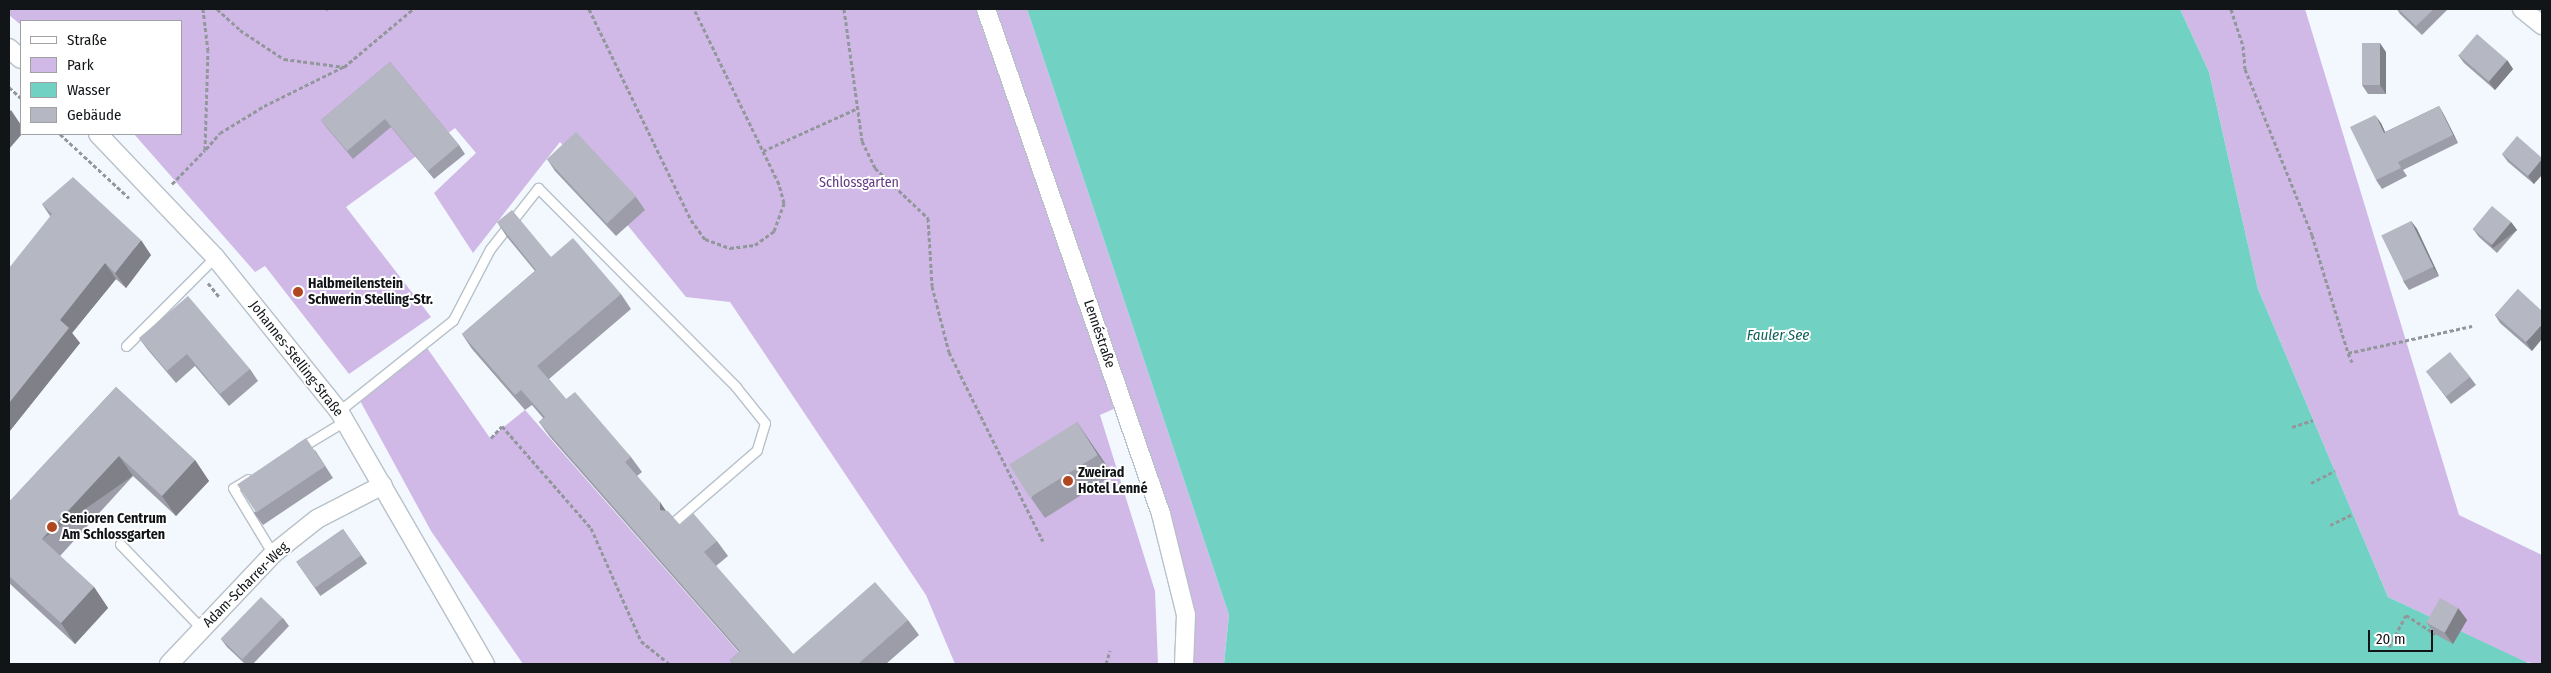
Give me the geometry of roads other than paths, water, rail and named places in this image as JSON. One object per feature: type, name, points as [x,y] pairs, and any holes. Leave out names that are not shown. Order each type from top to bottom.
[{"type":"street","name":"Lennéstraße","points":[[986,9],[1161,514],[1186,615],[1184,664]]},
{"type":"street","points":[[2522,9],[2542,25]]},
{"type":"street","points":[[9,48],[20,59]]},
{"type":"street","name":"Johannes-Stelling-Straße","points":[[99,135],[158,194],[215,257],[342,416],[485,664]]},
{"type":"street","name":"Adam-Scharrer-Weg","points":[[169,664],[273,554],[317,519],[383,485]]},
{"type":"lane","points":[[290,454],[342,416],[453,320],[490,249],[538,188],[736,387],[765,424],[757,450],[674,521]]},
{"type":"lane","points":[[126,346],[215,257]]},
{"type":"lane","points":[[258,474],[233,488],[273,554]]},
{"type":"lane","points":[[120,544],[202,629]]},
{"type":"water","name":"Fauler See","points":[[1027,9],[2180,9],[2209,72],[2258,289],[2388,597],[2530,664],[1224,664],[1229,615]]},
{"type":"place","name":"Halbmeilenstein Schwerin Stelling-Str.","points":[[298,292]]},
{"type":"place","name":"Zweirad Hotel Lenné","points":[[1068,481]]},
{"type":"place","name":"Senioren Centrum Am Schlossgarten","points":[[52,527]]},
{"type":"park label","name":"Schlossgarten","points":[[859,183]]}]
